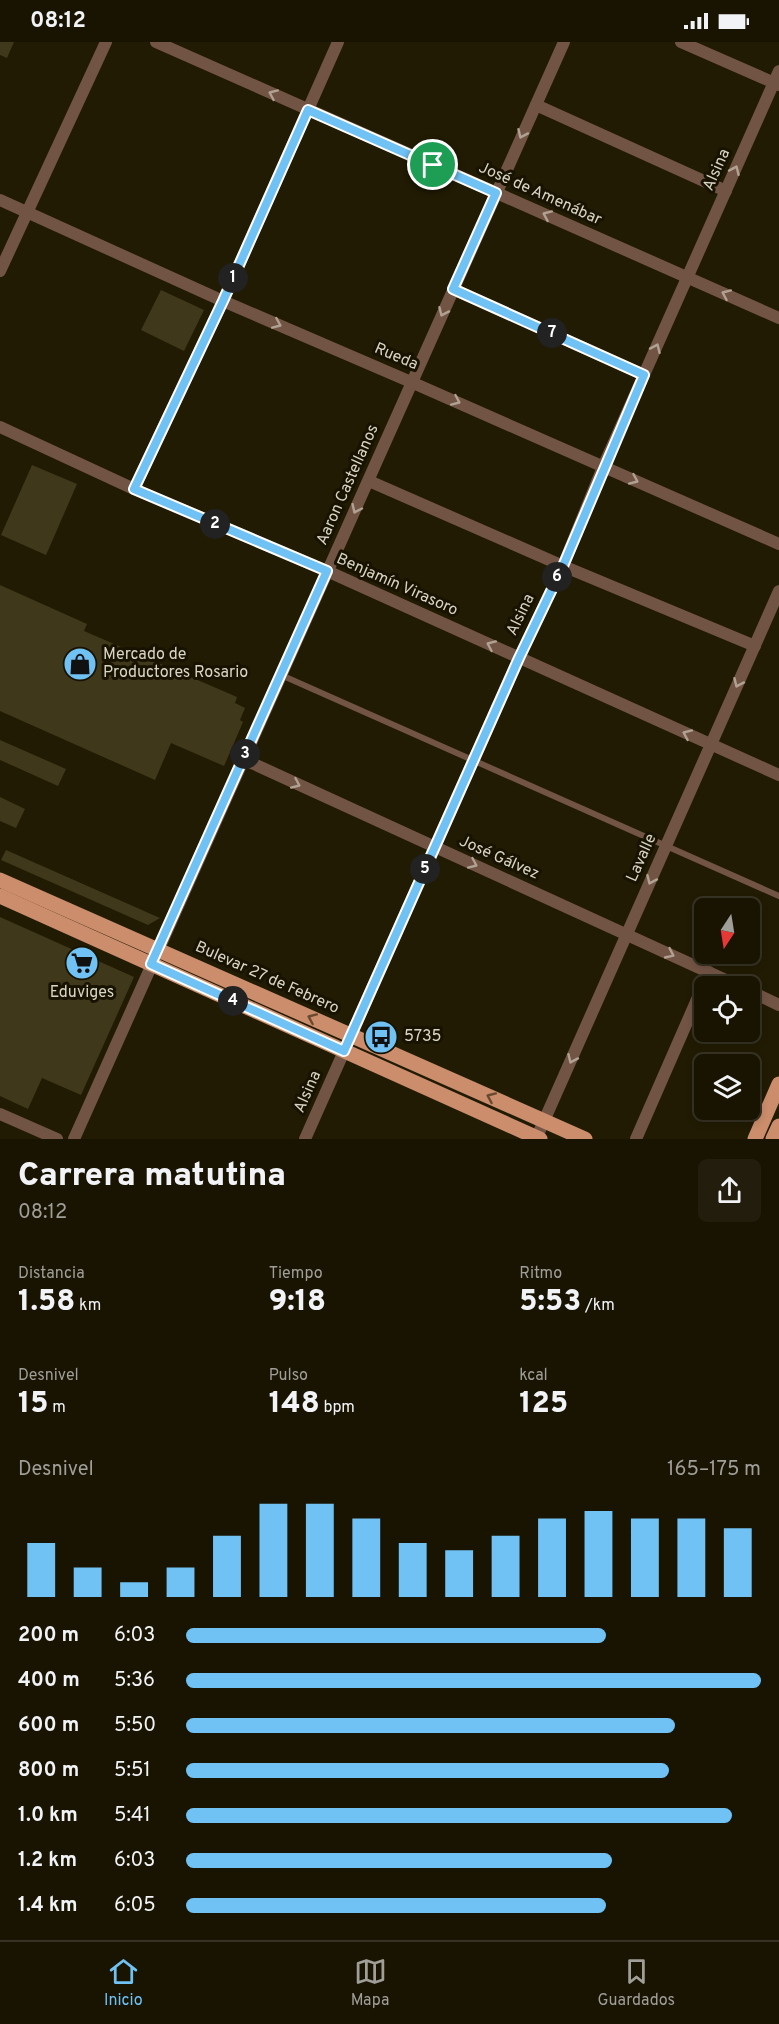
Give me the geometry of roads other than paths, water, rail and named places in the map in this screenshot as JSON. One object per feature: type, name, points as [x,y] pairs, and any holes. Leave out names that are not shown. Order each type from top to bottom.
[{"type":"main road","name":"Bulevar 27 de Febrero","points":[[0,880],[585,1139]]},
{"type":"main road","points":[[0,896],[538,1138]]},
{"type":"main road","points":[[755,1139],[779,1084]]},
{"type":"main road","points":[[773,1139],[779,1126]]},
{"type":"street","points":[[0,271],[106,42]]},
{"type":"street","name":"José de Amenábar","points":[[156,42],[779,318]]},
{"type":"street","points":[[134,489],[223,301],[338,42]]},
{"type":"street","name":"Aaron Castellanos","points":[[74,1139],[564,42]]},
{"type":"street","points":[[681,42],[776,84]]},
{"type":"street","name":"Alsina","points":[[305,1139],[473,760],[563,566],[603,467],[776,84],[779,70]]},
{"type":"street","points":[[536,105],[726,191]]},
{"type":"street","name":"Rueda","points":[[0,200],[223,301],[779,544]]},
{"type":"street","points":[[453,289],[644,375]]},
{"type":"street","name":"Benjamín Virasoro","points":[[0,427],[134,489],[327,571],[779,775]]},
{"type":"street","points":[[369,481],[563,566],[755,646]]},
{"type":"street","name":"Lavalle","points":[[538,1138],[779,591]]},
{"type":"street","name":"José Gálvez","points":[[243,759],[718,976]]},
{"type":"street","points":[[636,1139],[709,972]]},
{"type":"street","points":[[760,996],[779,1005]]},
{"type":"street","points":[[0,1114],[57,1139]]},
{"type":"lane","points":[[280,675],[779,896]]},
{"type":"place","name":"Mercado de Productores Rosario","points":[[80,664]]},
{"type":"place","name":"Eduviges","points":[[82,963]]},
{"type":"place","name":"5735","points":[[381,1037]]}]
